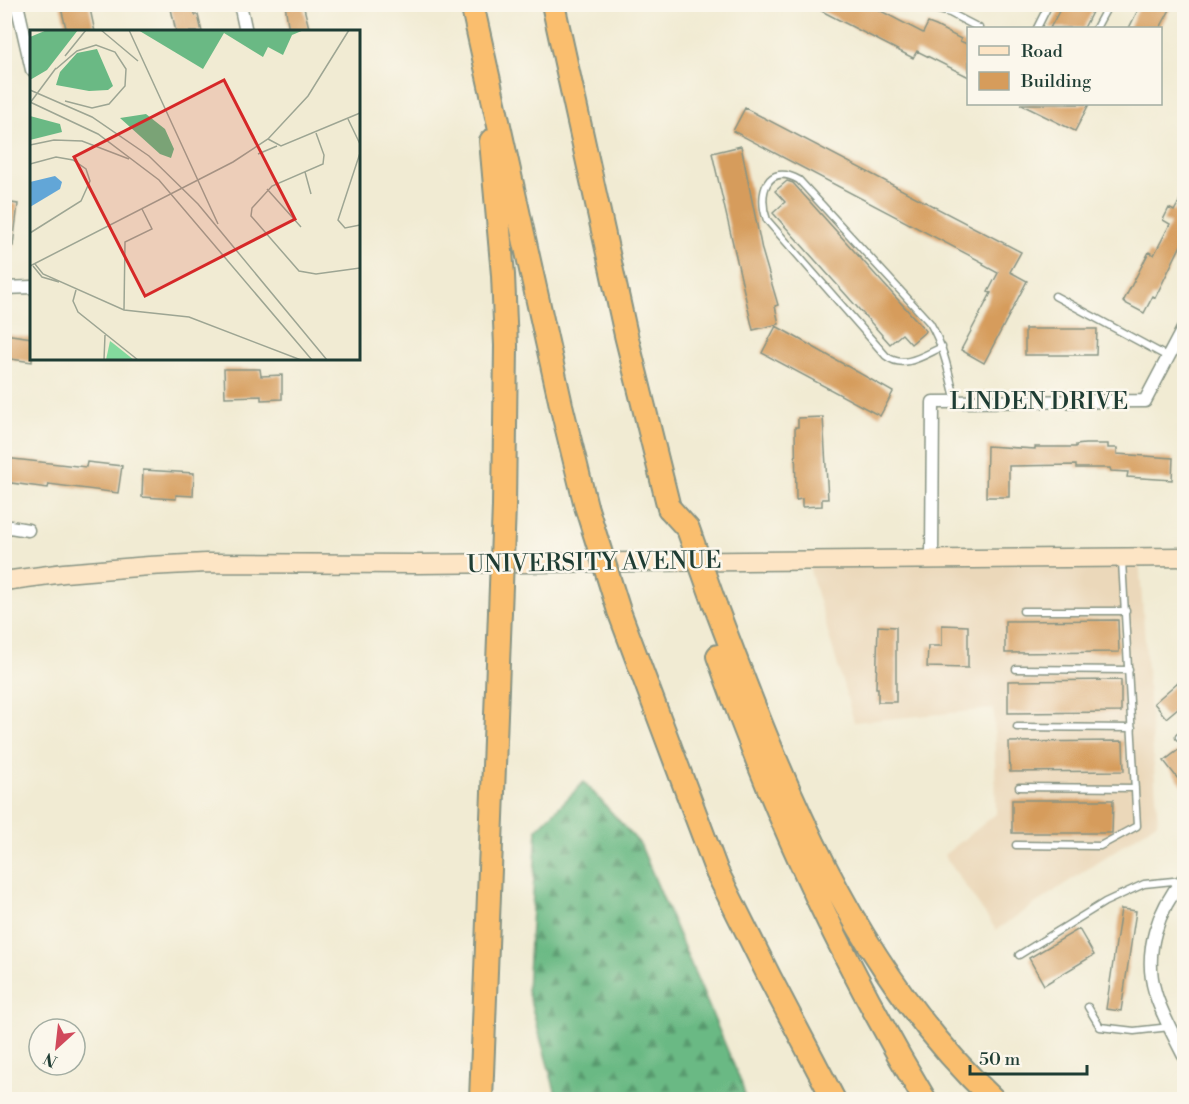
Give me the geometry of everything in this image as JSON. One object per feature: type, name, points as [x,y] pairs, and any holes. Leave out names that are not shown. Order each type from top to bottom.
[{"type":"highway","points":[[472,4],[558,394],[586,506],[619,611],[717,872],[834,1100]]},
{"type":"highway","points":[[553,4],[626,335],[669,508],[707,605],[752,702],[794,803],[826,871],[858,928],[923,1023],[993,1100]]},
{"type":"highway","points":[[481,1100],[504,506],[506,346],[503,274],[491,151],[494,101]]},
{"type":"highway","points":[[707,605],[729,688],[783,820],[869,1003],[925,1100]]},
{"type":"main road","name":"UNIVERSITY AVENUE","points":[[4,581],[149,566],[206,563],[429,564],[1185,556]]},
{"type":"street","points":[[17,4],[30,61]]},
{"type":"street","points":[[240,4],[246,30]]},
{"type":"street","points":[[4,288],[30,288]]},
{"type":"street","name":"LINDEN DRIVE","points":[[932,559],[933,402],[1145,401],[1185,327]]},
{"type":"street","points":[[4,526],[28,530]]},
{"type":"street","points":[[1184,879],[1167,902],[1157,924],[1150,956],[1155,992],[1185,1056]]},
{"type":"lane","points":[[915,4],[950,13],[977,27]]},
{"type":"lane","points":[[1038,27],[1049,4]]},
{"type":"lane","points":[[1097,27],[1109,4]]},
{"type":"lane","points":[[942,347],[907,362],[899,363],[886,356],[767,220],[762,197],[771,179],[781,173],[789,174],[799,180],[930,323],[942,347],[956,402]]},
{"type":"lane","points":[[1054,296],[1168,358]]},
{"type":"lane","points":[[1016,845],[1100,846],[1137,826],[1122,557]]},
{"type":"lane","points":[[1023,611],[1125,611]]},
{"type":"lane","points":[[1016,669],[1129,670]]},
{"type":"lane","points":[[1017,727],[1132,728]]},
{"type":"lane","points":[[1019,788],[1135,788]]},
{"type":"lane","points":[[1019,955],[1105,902],[1144,884],[1184,879]]},
{"type":"lane","points":[[1088,1007],[1100,1027],[1134,1031],[1171,1027]]},
{"type":"shaded area","points":[[1139,557],[1158,822],[996,930],[944,855],[996,814],[994,709],[854,722],[807,560]]},
{"type":"green space","points":[[584,782],[640,844],[741,1082],[746,1099],[562,1100],[556,1094],[527,990],[537,829]]},
{"type":"building","points":[[60,4],[89,4],[95,30],[66,30]]},
{"type":"building","points":[[170,4],[193,4],[202,30],[176,30]]},
{"type":"building","points":[[285,4],[303,4],[310,30],[289,30]]},
{"type":"building","points":[[808,4],[877,4],[875,8],[923,33],[928,23],[936,26],[967,44],[967,76],[917,51],[913,58]]},
{"type":"building","points":[[1063,4],[1096,4],[1084,27],[1051,27]]},
{"type":"building","points":[[1141,4],[1173,4],[1161,27],[1130,27]]},
{"type":"building","points":[[1022,105],[1088,105],[1075,131]]},
{"type":"building","points":[[745,108],[1021,252],[1010,272],[1027,281],[984,363],[961,350],[991,293],[988,292],[998,273],[983,265],[984,263],[733,131]]},
{"type":"building","points":[[741,146],[762,250],[778,305],[775,306],[779,324],[753,330],[712,153]]},
{"type":"building","points":[[787,181],[793,183],[926,331],[911,344],[902,334],[890,344],[773,213],[785,202],[775,191]]},
{"type":"building","points":[[1185,191],[1185,237],[1155,298],[1153,296],[1144,313],[1123,302],[1149,252],[1154,255],[1170,224],[1163,220],[1169,208],[1174,211]]},
{"type":"building","points":[[4,202],[18,204],[13,246],[4,245]]},
{"type":"building","points":[[776,326],[893,392],[880,416],[762,353]]},
{"type":"building","points":[[1025,329],[1097,329],[1096,355],[1025,355]]},
{"type":"building","points":[[4,334],[30,338],[30,360],[32,362],[4,358]]},
{"type":"building","points":[[224,369],[260,369],[261,376],[282,375],[282,399],[261,400],[261,396],[225,397]]},
{"type":"building","points":[[823,417],[828,499],[822,499],[822,506],[802,507],[802,499],[796,500],[795,427],[798,427],[798,418]]},
{"type":"building","points":[[1108,444],[1108,448],[1117,448],[1117,454],[1173,458],[1172,480],[1127,477],[1128,472],[1111,471],[1110,468],[1076,468],[1076,465],[1009,466],[1009,497],[986,497],[987,446],[1035,449],[1035,447],[1076,447],[1076,445]]},
{"type":"building","points":[[4,458],[86,467],[87,462],[122,466],[118,493],[49,484],[48,488],[4,482]]},
{"type":"building","points":[[143,470],[194,473],[193,496],[176,495],[176,499],[142,497]]},
{"type":"building","points":[[1118,620],[1119,652],[1005,653],[1005,621]]},
{"type":"building","points":[[942,625],[968,626],[968,668],[927,667],[928,646],[942,646]]},
{"type":"building","points":[[878,626],[896,627],[896,702],[878,702],[878,688],[876,688]]},
{"type":"building","points":[[1121,680],[1121,712],[1008,713],[1008,681]]},
{"type":"building","points":[[1178,682],[1185,690],[1185,702],[1166,718],[1154,703]]},
{"type":"building","points":[[1123,741],[1124,771],[1010,772],[1009,742]]},
{"type":"building","points":[[1185,745],[1185,788],[1164,761]]},
{"type":"building","points":[[1012,800],[1113,800],[1112,833],[1012,833]]},
{"type":"building","points":[[1121,909],[1136,911],[1121,1011],[1106,1009]]},
{"type":"building","points":[[1079,929],[1094,955],[1044,985],[1029,958]]}]
